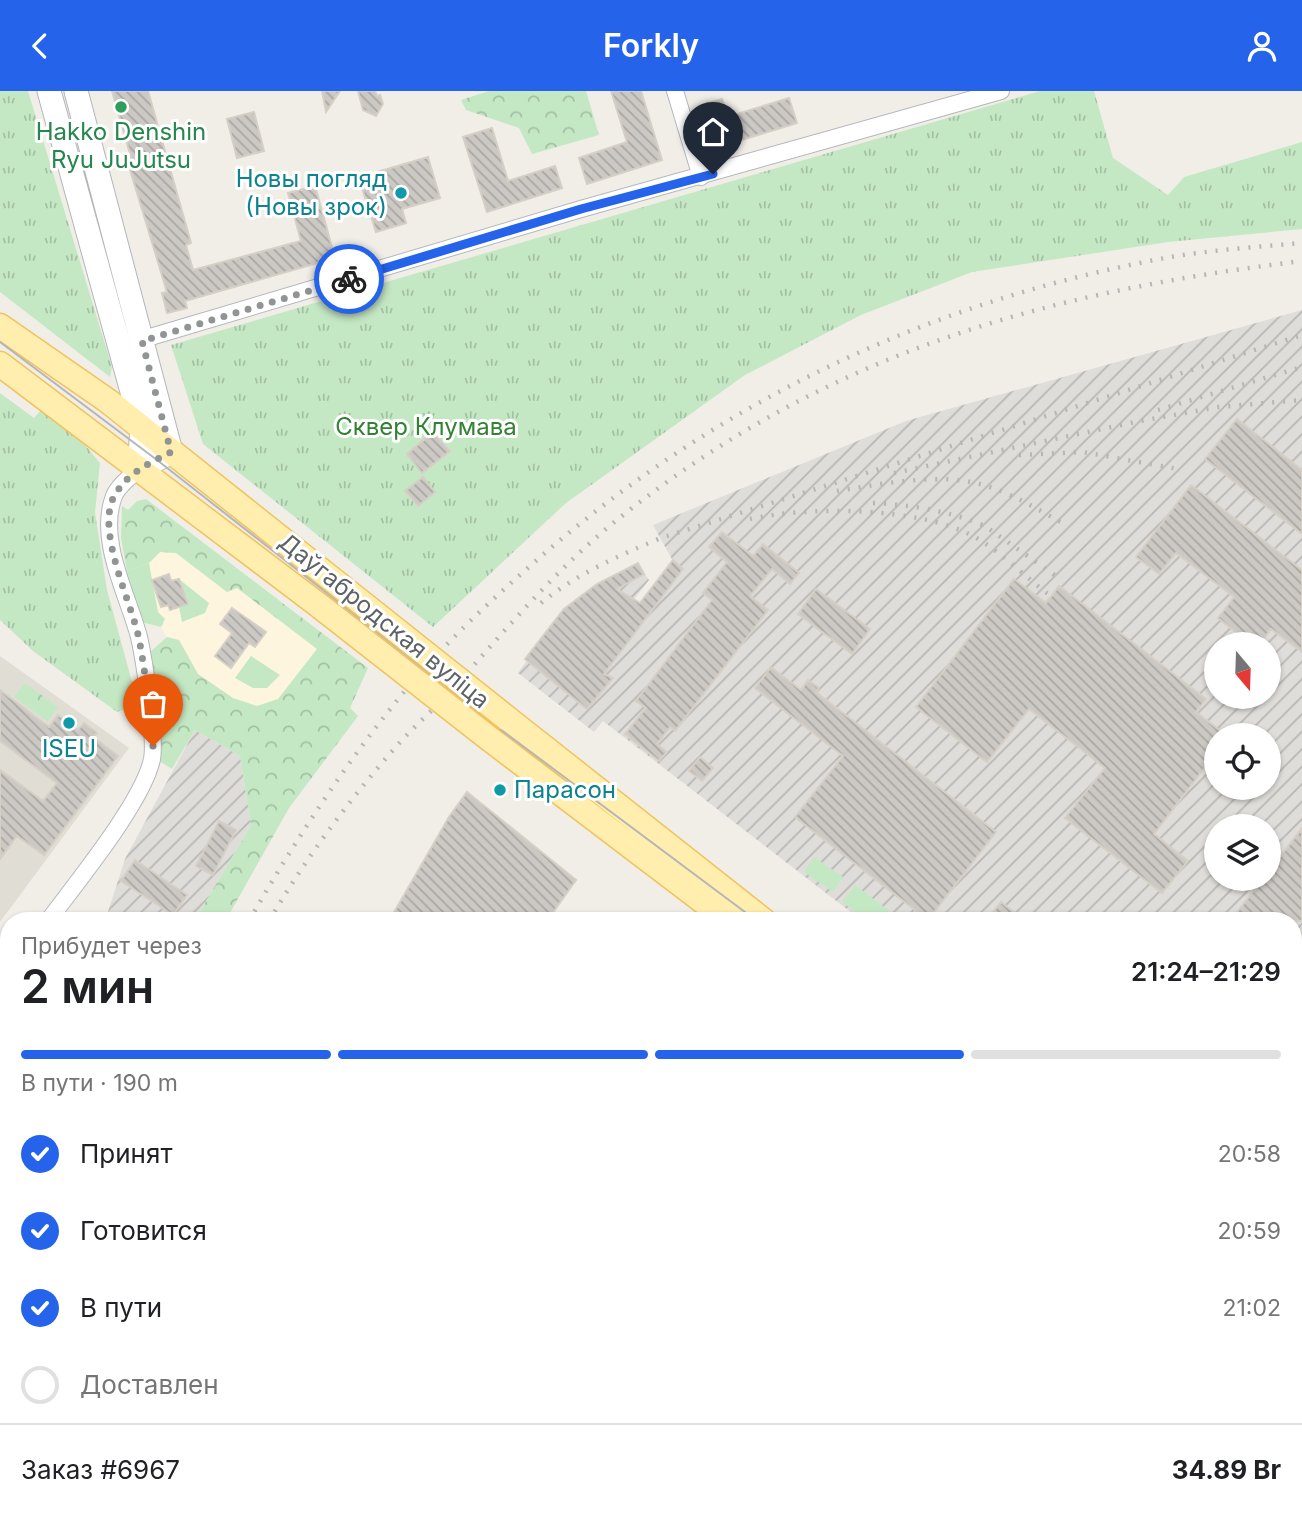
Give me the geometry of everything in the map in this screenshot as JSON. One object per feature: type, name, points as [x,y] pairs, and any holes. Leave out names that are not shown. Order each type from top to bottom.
[{"type":"main road","points":[[49,91],[77,192],[171,452],[139,468]]},
{"type":"main road","points":[[76,91],[101,186],[131,343],[142,428],[139,468]]},
{"type":"main road","points":[[77,192],[101,186]]},
{"type":"main road","name":"Даўгабродская вуліца","points":[[0,326],[142,428],[753,912]]},
{"type":"main road","name":"Даўгабродская вуліца","points":[[0,364],[717,912]]},
{"type":"street","points":[[675,91],[701,177]]},
{"type":"street","points":[[131,343],[581,209],[1001,91]]},
{"type":"street","points":[[54,912],[143,783],[153,755],[139,639],[112,543],[110,516],[114,495],[139,468]]},
{"type":"shaded area","points":[[1302,310],[1302,912],[851,912],[603,721],[594,732],[518,673],[563,609],[597,584],[638,563],[649,580],[594,651],[556,683],[571,695],[673,561],[653,525],[906,421]]},
{"type":"shaded area","points":[[160,552],[176,553],[227,592],[237,588],[317,649],[278,699],[257,706],[233,698],[198,674],[179,640],[167,637],[161,627],[164,624],[158,612],[149,576],[149,563]]},
{"type":"shaded area","points":[[0,656],[129,748],[7,912],[0,912]]},
{"type":"shaded area","points":[[195,730],[240,756],[251,825],[200,912],[108,912],[125,859]]},
{"type":"green space","points":[[0,91],[28,91],[112,367],[110,377],[0,292]]},
{"type":"green space","points":[[489,91],[586,91],[599,135],[532,154],[519,128],[466,110],[461,100]]},
{"type":"green space","name":"Сквер Клумава","points":[[1040,91],[1094,91],[1113,158],[1168,195],[1184,177],[1302,142],[1302,229],[1168,242],[972,272],[861,315],[745,375],[566,503],[433,627],[203,444],[171,345]]},
{"type":"green space","points":[[0,393],[34,418],[41,410],[85,445],[100,463],[95,513],[107,590],[138,704],[117,712],[33,651],[0,620]]},
{"type":"green space","points":[[146,499],[368,668],[350,708],[358,716],[289,808],[230,912],[200,912],[251,825],[240,756],[195,730],[172,769],[159,761],[160,716],[148,661],[150,652],[167,637],[179,640],[198,674],[233,698],[257,706],[278,699],[317,649],[237,588],[227,592],[176,553],[160,552],[149,563],[127,571],[121,538],[122,506],[128,510],[137,501]]},
{"type":"green space","points":[[149,563],[158,612],[165,619],[161,627],[141,622],[127,571]]},
{"type":"green space","points":[[179,579],[209,603],[205,613],[182,622],[179,607],[188,604]]},
{"type":"green space","points":[[251,656],[280,675],[267,688],[253,688],[235,678]]},
{"type":"green space","points":[[25,683],[58,707],[48,722],[14,697]]},
{"type":"green space","points":[[814,857],[843,877],[833,892],[804,872]]},
{"type":"green space","points":[[855,885],[891,912],[856,912],[842,902]]},
{"type":"building","points":[[112,91],[148,91],[191,243],[186,245],[193,270],[301,241],[288,193],[315,186],[335,258],[185,301],[187,308],[167,313],[162,293],[167,292],[128,163],[132,161]]},
{"type":"building","points":[[322,91],[340,91],[326,112]]},
{"type":"building","points":[[358,91],[375,91],[377,96],[380,95],[383,104],[376,116],[363,110]]},
{"type":"building","points":[[611,91],[641,91],[662,160],[587,184],[579,158],[627,142]]},
{"type":"building","points":[[789,98],[797,123],[712,149],[699,106],[722,99],[728,117]]},
{"type":"building","points":[[254,112],[264,151],[237,158],[227,119]]},
{"type":"building","points":[[492,128],[508,181],[555,166],[562,188],[487,212],[463,137]]},
{"type":"building","name":"Новы погляд (Новы зрок)","points":[[428,157],[440,198],[402,209],[406,223],[376,232],[362,188],[377,184],[374,173]]},
{"type":"building","points":[[1237,419],[1302,470],[1302,534],[1205,459]]},
{"type":"building","points":[[433,432],[450,451],[422,473],[407,454]]},
{"type":"building","points":[[423,477],[435,492],[418,506],[405,491]]},
{"type":"building","points":[[1191,485],[1302,570],[1302,652],[1281,636],[1281,632],[1271,629],[1269,632],[1236,632],[1218,618],[1234,597],[1176,553],[1159,574],[1136,557]]},
{"type":"building","points":[[722,532],[753,556],[763,544],[799,573],[790,584],[772,569],[750,596],[768,610],[675,731],[670,727],[657,744],[667,752],[659,761],[625,734],[646,708],[636,701],[712,600],[703,593],[727,562],[709,547]]},
{"type":"building","points":[[673,560],[683,569],[604,674],[613,678],[587,709],[525,659],[564,609],[597,584],[638,563],[644,574],[617,589],[640,603]]},
{"type":"building","points":[[169,574],[171,581],[179,579],[188,604],[170,610],[168,605],[161,607],[152,580]]},
{"type":"building","points":[[1014,579],[1046,603],[1059,586],[1204,697],[1196,712],[1210,723],[1204,723],[1204,769],[1154,834],[1188,861],[1162,893],[1065,818],[1105,768],[1029,709],[987,762],[916,707]]},
{"type":"building","points":[[816,589],[870,629],[852,654],[798,614]]},
{"type":"building","points":[[232,608],[266,632],[255,647],[249,643],[231,668],[215,656],[232,633],[220,624]]},
{"type":"building","points":[[771,667],[801,690],[808,680],[819,688],[816,692],[996,832],[934,912],[918,912],[795,817],[843,756],[755,688]]},
{"type":"building","points":[[0,690],[49,727],[58,715],[78,730],[84,723],[97,733],[93,737],[118,756],[44,855],[17,836],[0,859],[0,770],[43,801],[57,783],[0,741]]},
{"type":"building","points":[[700,757],[713,768],[702,781],[689,771]]},
{"type":"building","points":[[467,792],[576,880],[553,912],[394,912],[449,817]]},
{"type":"building","points":[[219,821],[236,830],[213,875],[196,866]]},
{"type":"building","points":[[1302,828],[1302,912],[1237,912],[1254,891],[1281,891],[1281,855]]},
{"type":"building","points":[[135,860],[187,895],[175,912],[168,912],[121,881]]},
{"type":"building","points":[[1001,902],[1014,912],[993,912]]},
{"type":"tram line","points":[[0,342],[157,460],[500,729],[745,912]]},
{"type":"railway","points":[[254,912],[334,785],[371,733],[423,670],[529,567],[599,509],[672,456],[747,409],[825,368],[906,333],[990,302],[1076,278],[1165,258],[1302,243]]},
{"type":"railway","points":[[275,912],[331,827],[365,783],[535,597],[603,532],[704,456],[783,409],[864,370],[946,338],[1031,312],[1118,291],[1208,274],[1302,261]]},
{"type":"railway","points":[[541,603],[584,574],[661,538],[1302,335]]},
{"type":"railway","points":[[1158,410],[1302,367]]},
{"type":"railway","points":[[894,473],[1218,407],[1302,400]]},
{"type":"railway","points":[[1019,455],[1083,452],[1178,469]]},
{"type":"railway","points":[[837,491],[918,480],[965,481],[1004,492],[1064,524]]},
{"type":"railway","points":[[873,503],[930,510],[985,526],[1060,579]]},
{"type":"railway","points":[[750,519],[832,511],[893,514],[922,519],[971,535],[1001,555],[1048,594]]},
{"type":"way so far","points":[[153,746],[139,639],[112,543],[110,516],[114,495],[139,468],[171,452],[142,341],[349,279]]},
{"type":"place","name":"Hakko Denshin Ryu JuJutsu","points":[[121,107]]},
{"type":"place","name":"Новы погляд (Новы зрок)","points":[[401,193]]},
{"type":"place","name":"ISEU","points":[[69,723]]},
{"type":"place","name":"Парасон","points":[[500,790]]},
{"type":"route","points":[[349,279],[581,209],[713,174]]}]
